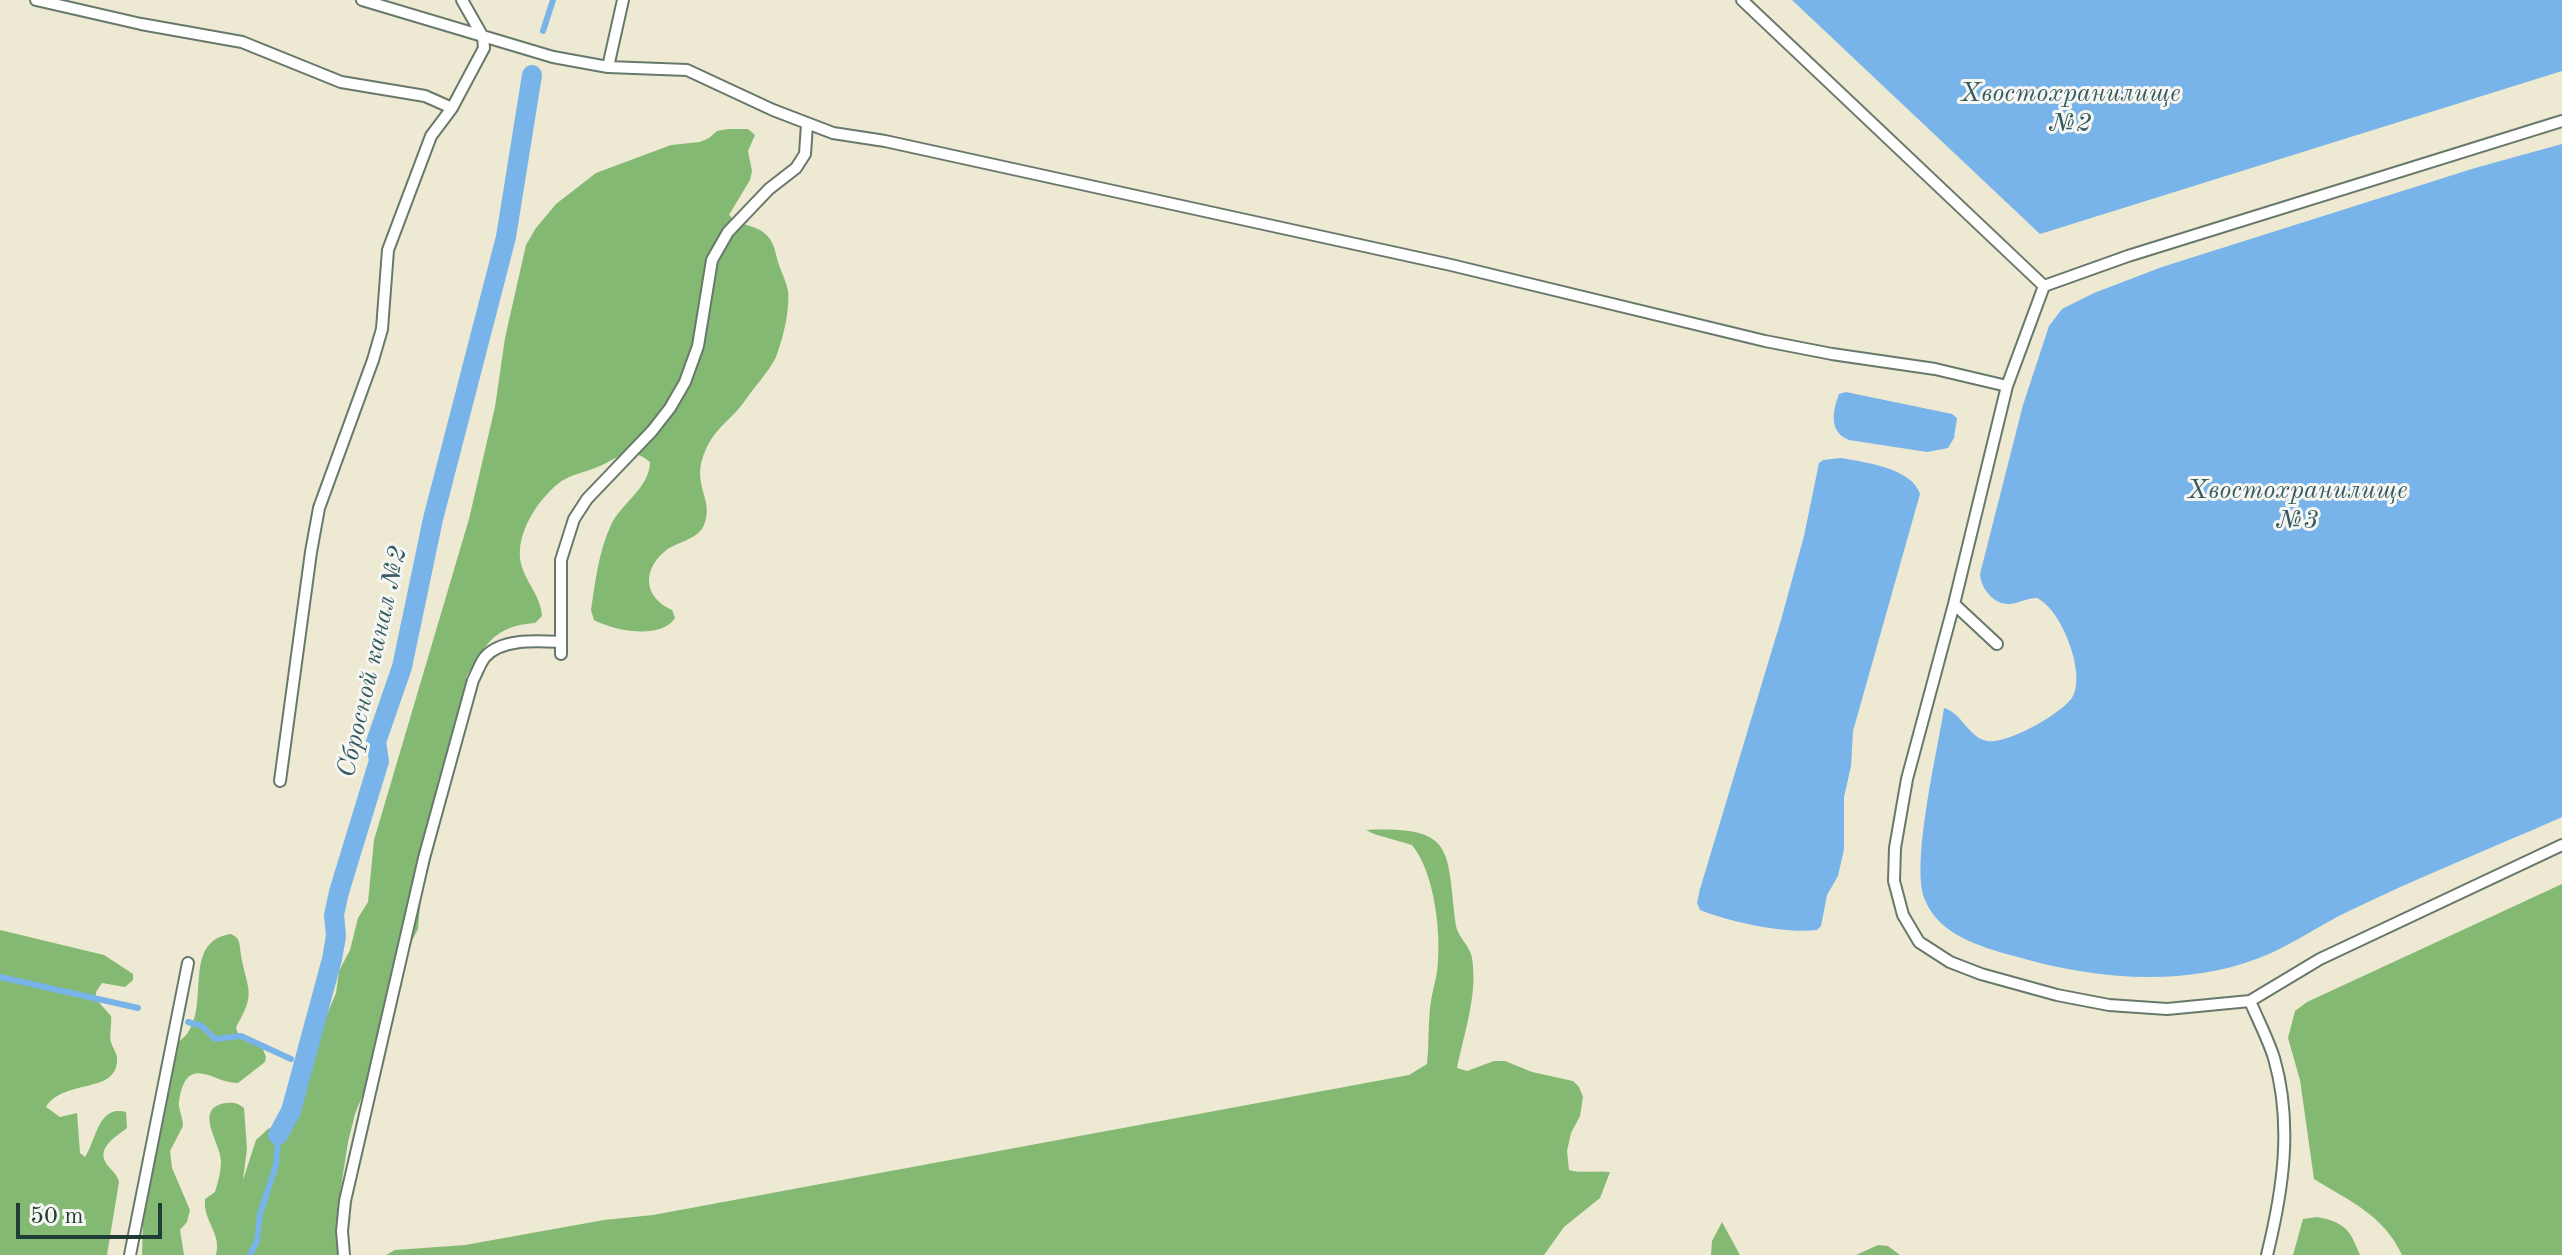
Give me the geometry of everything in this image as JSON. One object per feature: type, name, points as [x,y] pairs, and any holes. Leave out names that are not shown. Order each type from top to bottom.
[{"type":"lane","points":[[36,0],[141,24],[242,42],[341,82],[425,96],[452,108]]},
{"type":"lane","points":[[362,0],[553,57],[608,67],[687,70],[833,133],[901,145],[1451,265],[1721,331],[1832,354],[1935,369],[2007,386]]},
{"type":"lane","points":[[280,781],[306,582],[319,508],[382,329],[386,263],[392,237],[431,136],[452,108],[484,48],[483,37],[462,0]]},
{"type":"lane","points":[[608,67],[623,0]]},
{"type":"lane","points":[[1742,0],[2044,286]]},
{"type":"lane","points":[[2044,286],[2128,256],[2562,121]]},
{"type":"lane","points":[[344,1255],[342,1231],[345,1201],[424,858],[473,680],[485,657],[497,649],[518,643],[561,648],[561,560],[574,519],[587,499],[670,408],[685,382],[698,346],[712,260],[728,232],[769,189],[796,168],[805,154],[807,124]]},
{"type":"lane","points":[[2044,286],[2007,386],[1907,779],[1895,848],[1894,881],[1903,915],[1919,942],[1950,962],[1981,974],[2057,995],[2109,1005],[2167,1009],[2250,1001],[2320,959],[2562,845]]},
{"type":"lane","points":[[1954,604],[1997,644]]},
{"type":"lane","points":[[130,1255],[188,963]]},
{"type":"lane","points":[[2250,1001],[2273,1055],[2281,1086],[2286,1136],[2277,1214],[2267,1255]]},
{"type":"green space","points":[[748,129],[755,135],[748,151],[752,171],[750,180],[729,215],[770,239],[787,287],[788,307],[773,363],[706,449],[700,473],[707,507],[704,525],[697,534],[664,552],[649,576],[656,599],[672,610],[675,618],[659,629],[625,630],[594,620],[591,610],[603,545],[616,517],[645,480],[650,462],[636,454],[625,454],[568,477],[550,491],[528,522],[520,546],[523,570],[542,616],[535,623],[500,633],[479,655],[466,677],[473,701],[421,896],[418,929],[399,976],[391,1025],[355,1114],[348,1142],[339,1200],[339,1255],[216,1255],[217,1240],[205,1207],[205,1199],[215,1192],[221,1165],[209,1119],[211,1112],[216,1106],[226,1103],[236,1103],[244,1108],[247,1149],[243,1180],[256,1140],[269,1128],[280,1136],[291,1124],[320,1031],[336,993],[339,971],[350,950],[358,918],[368,902],[374,840],[469,519],[495,407],[505,338],[526,245],[556,204],[596,173],[671,145],[700,142],[717,131]]},
{"type":"green space","points":[[1366,830],[1417,833],[1432,839],[1447,861],[1456,926],[1471,954],[1473,972],[1469,1014],[1457,1068],[1467,1071],[1494,1061],[1505,1061],[1532,1072],[1573,1081],[1579,1087],[1583,1097],[1580,1116],[1571,1133],[1567,1151],[1569,1170],[1610,1172],[1600,1198],[1564,1227],[1544,1255],[386,1255],[395,1250],[465,1245],[604,1220],[653,1215],[1409,1075],[1427,1064],[1430,1008],[1438,957],[1435,906],[1426,872],[1412,845]]},
{"type":"green space","points":[[2562,884],[2562,1255],[2402,1255],[2375,1219],[2314,1179],[2300,1080],[2288,1038],[2295,1011],[2307,1002]]},
{"type":"green space","points":[[0,930],[104,955],[133,974],[133,980],[125,987],[102,983],[96,992],[96,999],[111,1016],[110,1039],[117,1058],[114,1071],[99,1083],[54,1098],[46,1107],[60,1117],[77,1113],[80,1153],[85,1157],[99,1126],[109,1113],[126,1112],[127,1128],[112,1139],[104,1154],[104,1160],[119,1182],[107,1255],[0,1255]]},
{"type":"green space","points":[[231,934],[239,942],[249,991],[237,1032],[242,1039],[262,1047],[265,1062],[238,1083],[202,1074],[188,1077],[179,1101],[183,1126],[170,1151],[172,1168],[190,1210],[187,1222],[180,1230],[184,1255],[142,1255],[143,1222],[175,1044],[188,1033],[194,1018],[200,966],[205,951],[214,940]]},
{"type":"green space","points":[[2317,1217],[2345,1228],[2360,1255],[2293,1255],[2303,1219]]},
{"type":"green space","points":[[1722,1222],[1740,1255],[1711,1255],[1712,1241]]},
{"type":"green space","points":[[1878,1245],[1888,1246],[1900,1255],[1856,1255]]},
{"type":"water","name":"Хвостохранилище №2","points":[[1792,0],[2562,0],[2562,71],[2040,234]]},
{"type":"water","name":"Хвостохранилище №3","points":[[2562,144],[2562,817],[2372,900],[2259,958],[2199,974],[2137,977],[2075,970],[1988,948],[1951,931],[1931,912],[1921,883],[1923,835],[1944,708],[1956,715],[1980,739],[1996,741],[2047,719],[2068,703],[2076,685],[2074,657],[2069,642],[2046,604],[2037,598],[2010,604],[1998,602],[1985,590],[1980,574],[2023,405],[2049,326],[2062,309],[2162,267],[2475,168]]},
{"type":"water","points":[[1846,392],[1952,414],[1957,418],[1954,438],[1948,448],[1927,452],[1849,440],[1838,432],[1834,421],[1839,394]]},
{"type":"water","points":[[1841,458],[1898,472],[1915,485],[1920,494],[1853,731],[1851,766],[1844,797],[1844,849],[1838,876],[1827,895],[1821,926],[1817,930],[1774,929],[1700,910],[1697,903],[1781,620],[1804,536],[1819,463]]},
{"type":"waterway","name":"Сбросной канал №2","points":[[543,31],[553,0]]},
{"type":"waterway","name":"Сбросной канал №2","points":[[278,1135],[291,1111],[332,959],[336,936],[334,915],[339,892],[379,761],[376,742],[402,667],[433,519],[506,237],[532,75]]},
{"type":"waterway","points":[[0,977],[138,1008]]},
{"type":"waterway","points":[[188,1022],[202,1026],[215,1039],[241,1036],[291,1059]]},
{"type":"waterway","name":"Сбросной канал №2","points":[[250,1255],[257,1241],[260,1214],[276,1165],[278,1135]]}]
